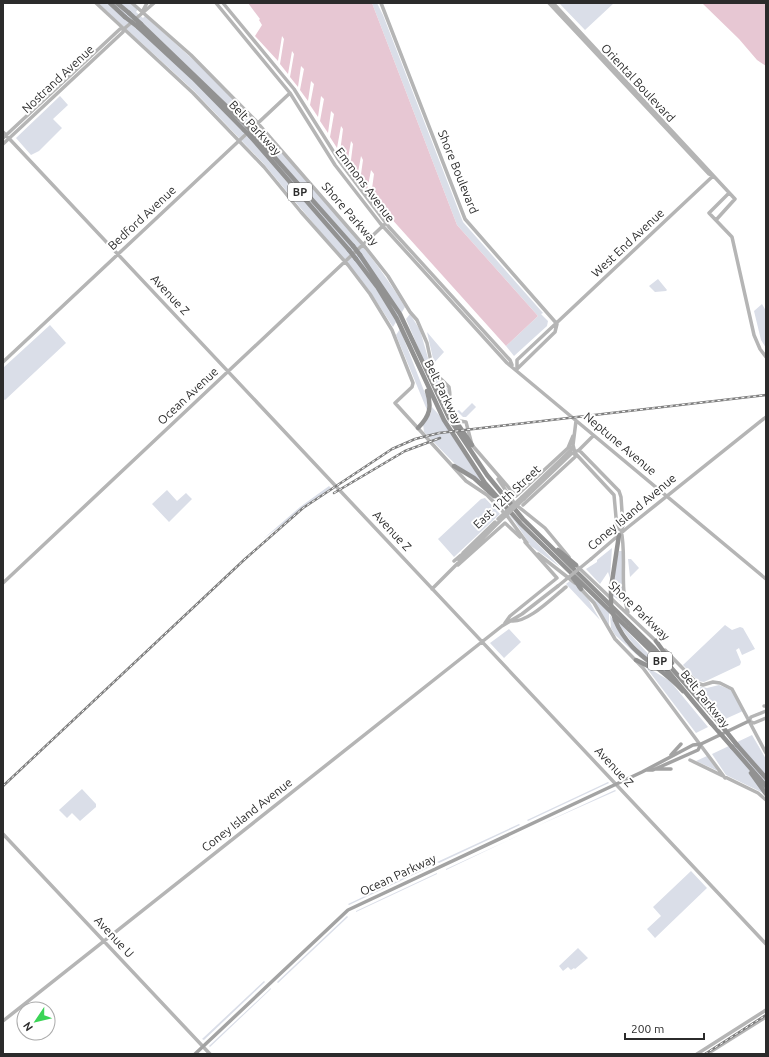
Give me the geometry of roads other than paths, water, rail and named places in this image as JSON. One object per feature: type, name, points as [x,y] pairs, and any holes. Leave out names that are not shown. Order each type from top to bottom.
[{"type":"highway","name":"Belt Parkway","points":[[110,3],[139,26],[246,128],[351,248],[405,322],[435,390],[454,428],[475,460],[502,494],[542,538],[626,619],[692,688],[737,745],[766,778]]},
{"type":"highway","name":"Belt Parkway","points":[[118,3],[127,15]]},
{"type":"highway","name":"Belt Parkway","points":[[358,257],[397,319],[423,376],[454,437],[498,499],[652,652],[737,754],[766,786]]},
{"type":"highway","points":[[418,428],[427,418],[430,407],[423,376]]},
{"type":"highway","points":[[435,390],[472,445]]},
{"type":"highway","points":[[453,418],[460,421]]},
{"type":"highway","points":[[454,466],[474,478],[498,499]]},
{"type":"highway","points":[[620,532],[611,588],[611,606],[621,634],[628,643],[702,711]]},
{"type":"highway","points":[[542,538],[576,565]]},
{"type":"highway","points":[[570,572],[581,588]]},
{"type":"highway","points":[[656,641],[692,688]]},
{"type":"highway","points":[[636,660],[660,672]]},
{"type":"highway","points":[[737,754],[766,794]]},
{"type":"highway","points":[[746,755],[766,774]]},
{"type":"main road","points":[[96,3],[194,93],[264,166],[301,212],[345,262],[370,294],[392,330],[413,386],[395,403],[454,466],[466,481],[487,495],[508,516],[526,543],[581,588],[594,604],[615,639],[636,660],[701,744],[725,778]]},
{"type":"main road","name":"Shore Parkway","points":[[132,3],[205,69],[258,123],[388,276],[410,312],[417,320],[427,343],[433,371],[449,387],[450,406],[460,421],[466,422],[472,445],[516,496]]},
{"type":"main road","points":[[137,8],[146,3]]},
{"type":"main road","name":"Nostrand Avenue","points":[[142,12],[146,3]]},
{"type":"main road","name":"Nostrand Avenue","points":[[3,144],[6,137],[123,32],[124,28],[154,3]]},
{"type":"main road","name":"Emmons Avenue","points":[[216,3],[290,93],[336,165],[384,225],[507,363],[513,366],[516,370]]},
{"type":"main road","name":"Emmons Avenue","points":[[223,3],[294,89],[340,162],[384,225]]},
{"type":"main road","name":"Shore Boulevard","points":[[381,3],[466,219],[557,324]]},
{"type":"main road","name":"Oriental Boulevard","points":[[549,3],[707,172],[713,176]]},
{"type":"main road","name":"Oriental Boulevard","points":[[553,3],[735,199],[716,220]]},
{"type":"main road","name":"Bedford Avenue","points":[[3,362],[294,89]]},
{"type":"main road","name":"Avenue Z","points":[[3,132],[6,137],[118,254],[766,944]]},
{"type":"main road","name":"West End Avenue","points":[[557,324],[713,176]]},
{"type":"main road","points":[[729,193],[709,213],[732,237],[754,335],[758,345],[766,357]]},
{"type":"main road","name":"Ocean Avenue","points":[[3,583],[384,225]]},
{"type":"main road","points":[[516,370],[555,332],[557,324]]},
{"type":"main road","name":"Neptune Avenue","points":[[516,370],[593,436],[766,579]]},
{"type":"main road","name":"Coney Island Avenue","points":[[3,1021],[482,642],[558,586],[591,559],[620,532],[766,417]]},
{"type":"main road","points":[[576,420],[573,436],[575,453],[614,495],[617,528],[620,532],[624,550],[625,601],[629,614]]},
{"type":"main road","name":"East 12th Street","points":[[516,496],[568,447],[573,436]]},
{"type":"main road","name":"East 12th Street","points":[[458,565],[463,553],[571,454],[579,450],[593,436]]},
{"type":"main road","name":"East 12th Street","points":[[523,498],[571,450],[573,446]]},
{"type":"main road","points":[[579,450],[619,492],[623,526],[620,532]]},
{"type":"main road","name":"East 12th Street","points":[[523,505],[574,457],[575,453]]},
{"type":"main road","name":"Shore Parkway","points":[[494,472],[515,504],[545,528],[576,565],[629,614],[697,683],[703,685],[713,682],[720,683],[732,689],[766,753]]},
{"type":"main road","name":"East 12th Street","points":[[458,565],[464,556],[499,520]]},
{"type":"main road","name":"East 12th Street","points":[[432,589],[503,524],[506,523],[526,543]]},
{"type":"main road","points":[[454,561],[463,553]]},
{"type":"main road","name":"Coney Island Avenue","points":[[504,625],[510,616],[557,578],[538,554]]},
{"type":"main road","name":"Coney Island Avenue","points":[[510,621],[518,622],[526,618],[566,587]]},
{"type":"main road","name":"Ocean Parkway","points":[[749,722],[751,717],[766,711]]},
{"type":"main road","name":"Ocean Parkway","points":[[195,1054],[348,910],[647,770],[694,745],[701,744],[749,722],[754,723],[766,718]]},
{"type":"main road","points":[[669,757],[681,744]]},
{"type":"main road","name":"Ocean Parkway","points":[[647,770],[653,770],[698,750],[701,744]]},
{"type":"main road","points":[[690,760],[725,778],[758,792],[766,800]]},
{"type":"main road","points":[[653,770],[671,769]]},
{"type":"main road","name":"Avenue U","points":[[3,834],[210,1054]]},
{"type":"main road","points":[[697,1054],[766,1010]]},
{"type":"main road","points":[[707,1054],[766,1017]]},
{"type":"railway","points":[[3,786],[245,559],[303,508],[392,449],[415,439],[439,433],[766,395]]},
{"type":"railway","points":[[334,493],[405,451],[440,438]]},
{"type":"railway","points":[[705,1054],[766,1015]]}]
